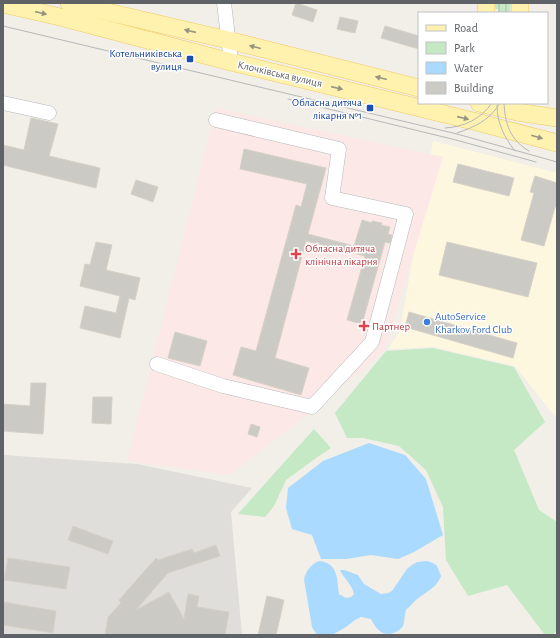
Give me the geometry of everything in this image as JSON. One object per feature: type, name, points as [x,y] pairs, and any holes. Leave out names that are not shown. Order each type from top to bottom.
[{"type":"main road","name":"Клочківська вулиця","points":[[69,3],[228,40],[418,88]]},
{"type":"main road","name":"Клочківська вулиця","points":[[3,4],[60,17],[231,62],[557,143]]},
{"type":"main road","points":[[481,123],[482,104]]},
{"type":"main road","points":[[489,104],[517,108],[557,118]]},
{"type":"main road","points":[[517,108],[517,132]]},
{"type":"street","points":[[224,3],[231,62]]},
{"type":"street","points":[[3,103],[49,113]]},
{"type":"street","points":[[157,364],[223,386],[312,407],[372,342],[406,214],[332,198],[339,148],[216,120]]},
{"type":"shaded area","name":"Обласна дитяча клінічна лікарня","points":[[216,108],[443,157],[384,351],[315,409],[229,475],[127,461]]},
{"type":"shaded area","points":[[433,141],[557,173],[557,419],[515,366],[433,347],[388,349],[400,331]]},
{"type":"shaded area","points":[[3,455],[137,464],[252,488],[231,512],[242,635],[3,635]]},
{"type":"green space","points":[[494,3],[511,3],[510,12],[498,12],[498,9],[494,9]]},
{"type":"green space","points":[[433,348],[514,367],[545,422],[514,450],[539,510],[557,522],[557,630],[553,635],[545,635],[507,585],[468,596],[446,560],[443,507],[426,470],[399,446],[363,438],[347,438],[335,413],[386,351]]},
{"type":"green space","points":[[314,429],[331,448],[286,480],[274,506],[265,517],[238,514]]},
{"type":"water","points":[[369,443],[405,455],[426,479],[443,535],[414,552],[398,559],[371,555],[346,559],[321,559],[312,535],[292,529],[286,508],[288,488],[323,461]]},
{"type":"water","points":[[319,561],[325,562],[333,568],[337,577],[339,594],[346,598],[351,597],[354,594],[352,587],[340,570],[358,575],[364,584],[381,594],[392,591],[407,569],[417,562],[427,561],[433,563],[437,566],[441,576],[436,585],[406,610],[403,626],[396,632],[387,634],[380,632],[371,619],[361,617],[332,635],[317,635],[312,627],[304,579],[309,568]]},
{"type":"building","points":[[296,3],[317,10],[313,22],[292,15]]},
{"type":"building","points":[[340,17],[358,21],[355,33],[337,29]]},
{"type":"building","points":[[385,26],[418,36],[418,49],[381,38]]},
{"type":"building","points":[[31,118],[58,124],[49,156],[100,168],[96,188],[3,165],[3,145],[24,150]]},
{"type":"building","points":[[244,149],[326,168],[308,234],[354,246],[362,220],[372,223],[372,221],[382,223],[381,225],[390,227],[388,234],[392,235],[390,243],[385,242],[362,324],[347,320],[365,256],[306,241],[275,358],[309,368],[301,395],[233,375],[241,347],[256,351],[296,205],[301,207],[307,184],[240,169]]},
{"type":"building","points":[[458,164],[514,178],[509,196],[453,182]]},
{"type":"building","points":[[535,176],[557,183],[557,207],[555,207],[544,246],[521,240],[534,193],[530,192]]},
{"type":"building","points":[[136,180],[158,187],[153,202],[131,194]]},
{"type":"building","points":[[96,242],[112,245],[106,270],[140,278],[135,300],[129,298],[120,338],[80,328],[85,306],[116,313],[120,296],[80,286],[85,264],[90,265]]},
{"type":"building","points":[[447,242],[537,263],[528,297],[439,275]]},
{"type":"building","points":[[409,312],[517,343],[513,358],[405,327]]},
{"type":"building","points":[[175,332],[207,341],[200,366],[168,358]]},
{"type":"building","points":[[31,383],[46,383],[43,434],[3,431],[3,404],[30,406]]},
{"type":"building","points":[[93,397],[112,397],[111,424],[92,423]]},
{"type":"building","points":[[251,424],[260,427],[257,437],[248,434]]},
{"type":"building","points":[[73,526],[113,541],[108,554],[68,540]]},
{"type":"building","points":[[216,545],[220,556],[168,573],[136,610],[169,592],[184,619],[188,594],[199,596],[197,607],[229,612],[225,635],[105,635],[108,617],[121,603],[119,600],[156,558],[158,560],[192,549],[194,553]]},
{"type":"building","points":[[8,558],[70,567],[66,589],[4,580]]},
{"type":"building","points":[[267,596],[284,600],[276,635],[258,635]]},
{"type":"building","points":[[3,602],[56,611],[53,633],[3,625]]},
{"type":"tram line","points":[[499,3],[499,12]]},
{"type":"tram line","points":[[506,3],[506,12]]},
{"type":"tram line","points":[[3,26],[457,134],[557,162]]},
{"type":"tram line","points":[[288,99],[456,140],[536,162]]},
{"type":"tram line","points":[[445,128],[459,126],[472,121],[483,114],[491,104]]},
{"type":"tram line","points":[[457,133],[482,122],[492,114],[499,104]]},
{"type":"tram line","points":[[504,104],[507,125],[513,137],[529,151]]},
{"type":"tram line","points":[[497,105],[498,118],[502,130],[515,151]]},
{"type":"place","name":"Котельниківська вулиця","points":[[190,59]]},
{"type":"place","name":"Обласна дитяча лікарня №1","points":[[370,108]]},
{"type":"place","name":"Обласна дитяча клінічна лікарня","points":[[296,254]]},
{"type":"place","name":"AutoService Kharkov Ford Club","points":[[427,322]]},
{"type":"place","name":"Партнер","points":[[364,326]]}]
